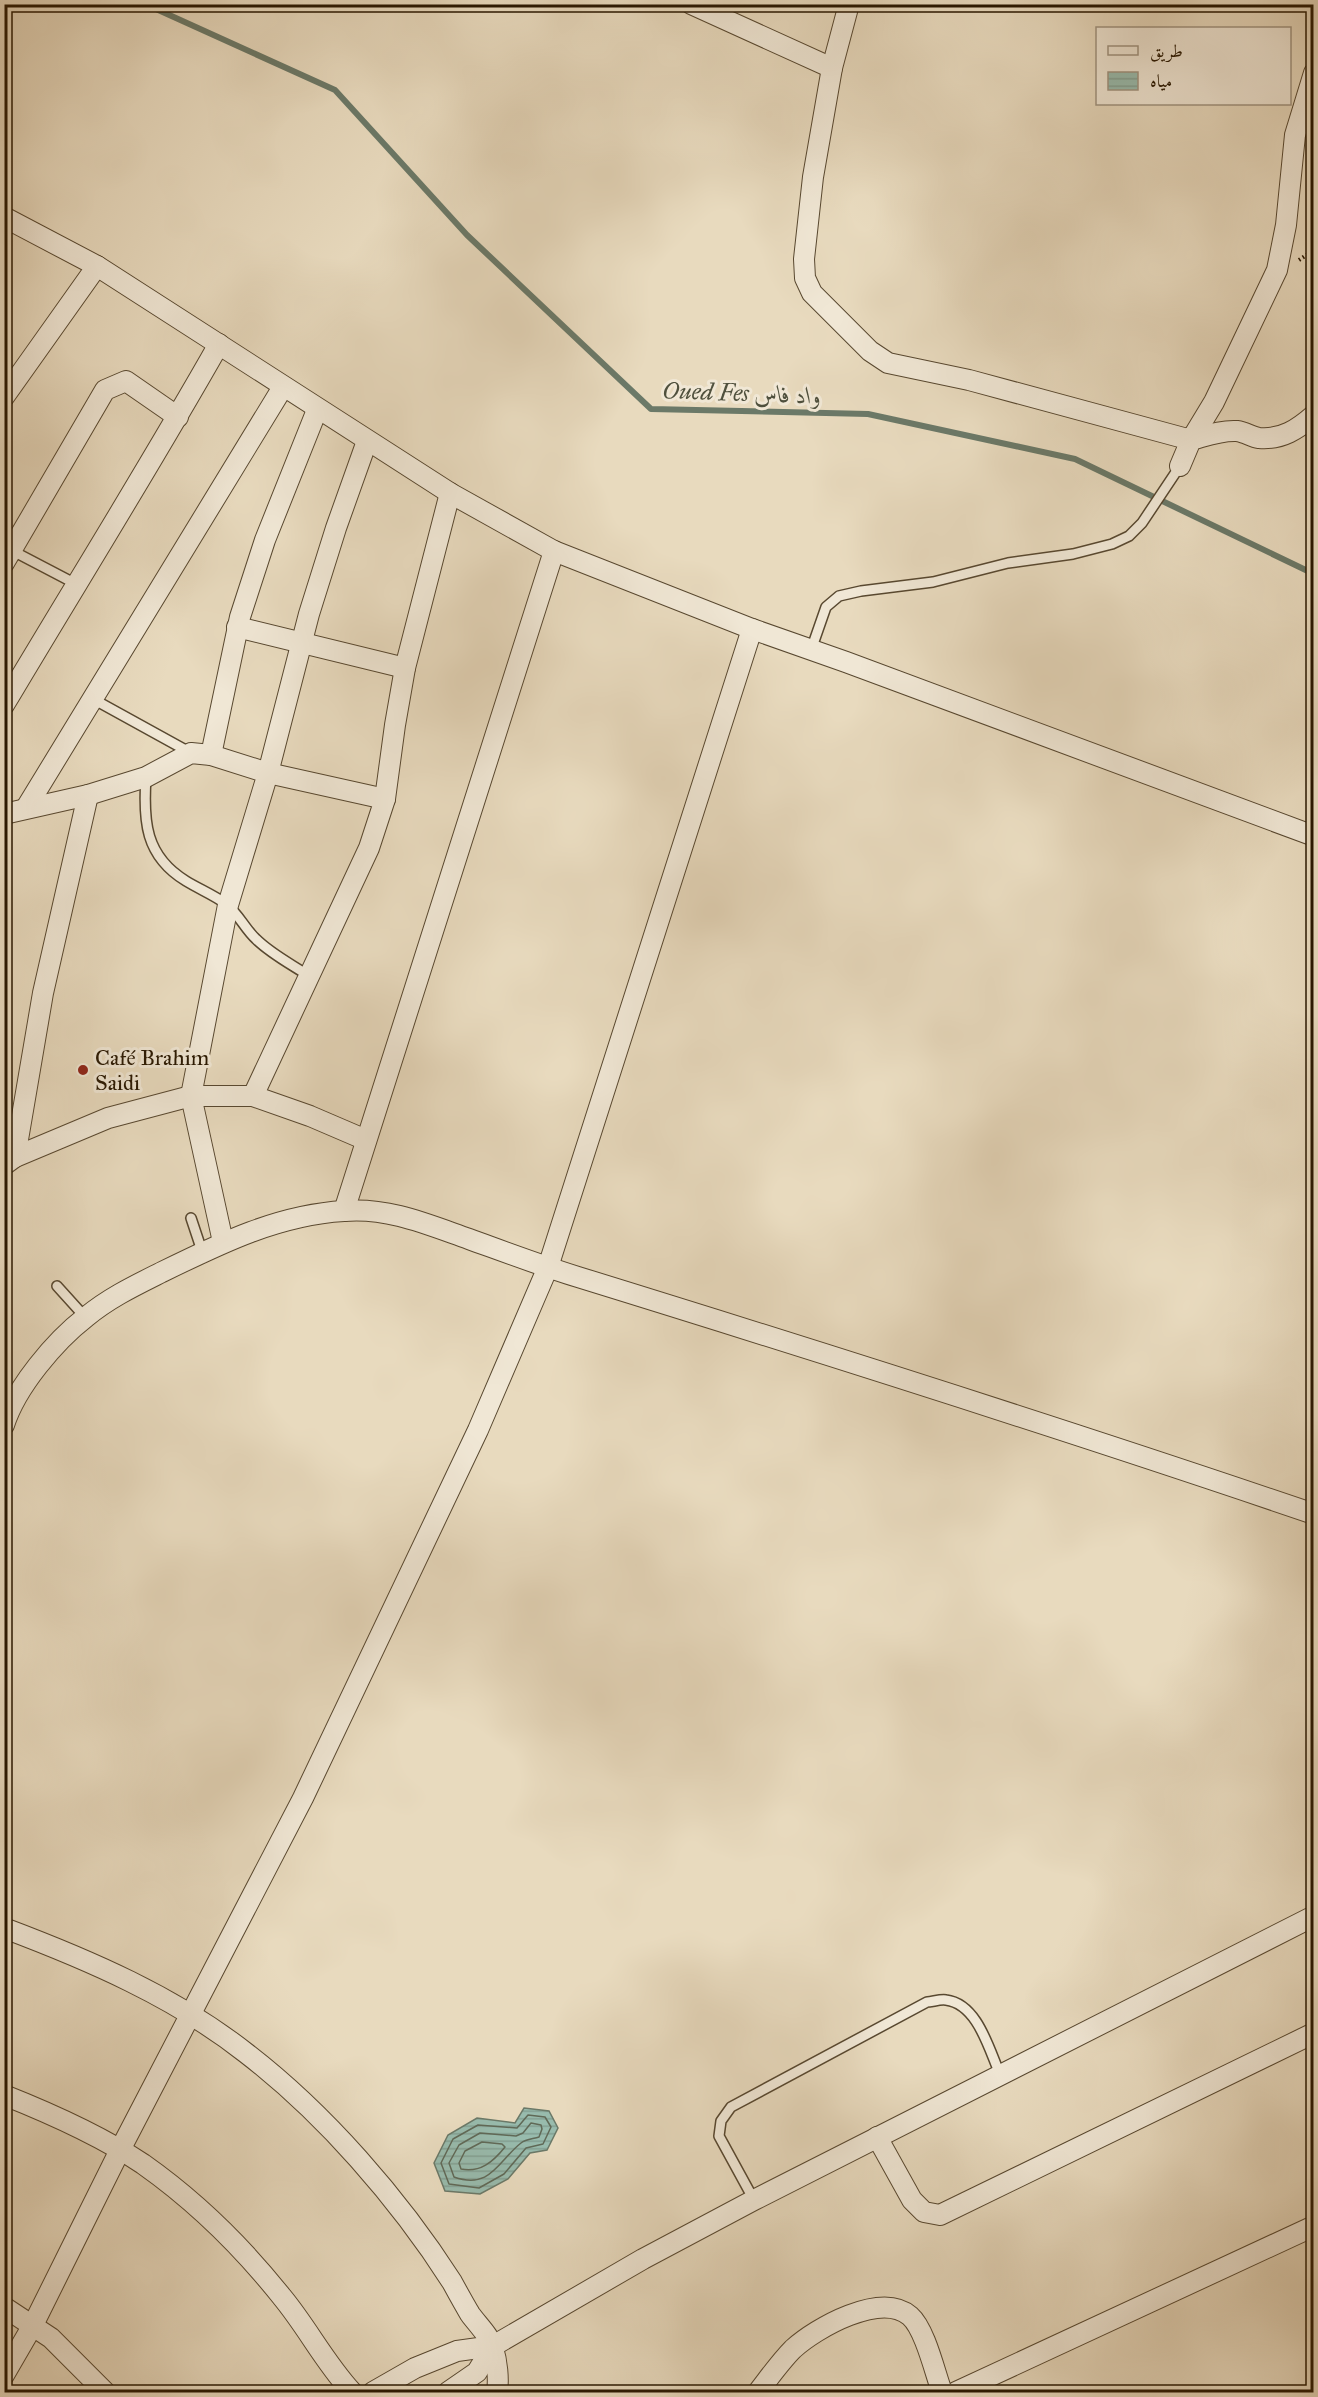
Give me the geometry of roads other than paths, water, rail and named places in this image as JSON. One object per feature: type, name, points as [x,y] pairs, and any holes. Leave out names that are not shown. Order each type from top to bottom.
[{"type":"street","points":[[691,4],[832,68]]},
{"type":"street","points":[[849,4],[832,68],[813,177],[804,259],[805,278],[812,293],[870,351],[888,363],[969,380],[1191,440],[1220,432],[1239,431],[1257,438],[1272,438],[1287,434],[1314,415]]},
{"type":"street","points":[[1180,466],[1191,440],[1214,402],[1277,270],[1286,225],[1295,135],[1314,73]]},
{"type":"street","points":[[4,217],[97,266],[450,494],[554,551],[752,629],[1314,836]]},
{"type":"street","points":[[4,397],[97,266]]},
{"type":"street","points":[[4,705],[178,417],[219,344]]},
{"type":"street","points":[[7,553],[105,390],[126,381],[178,417]]},
{"type":"street","points":[[26,808],[283,387]]},
{"type":"street","points":[[211,755],[237,627],[265,540],[317,410]]},
{"type":"street","points":[[223,1242],[191,1096],[228,905],[268,773],[301,644],[336,528],[368,441]]},
{"type":"street","points":[[253,1096],[369,848],[385,799],[394,725],[405,668],[450,494]]},
{"type":"street","points":[[344,1210],[554,551]]},
{"type":"street","points":[[237,627],[405,668]]},
{"type":"street","points":[[4,2375],[33,2325],[120,2150],[191,2017],[334,1734],[478,1430],[548,1267],[752,629]]},
{"type":"street","points":[[4,814],[88,795],[146,777],[191,753],[211,755],[268,773],[385,799]]},
{"type":"street","points":[[10,1161],[43,993],[88,795]]},
{"type":"street","points":[[10,1161],[108,1118],[191,1096],[253,1096],[310,1116],[366,1140]]},
{"type":"street","points":[[4,1425],[13,1394],[62,1339],[85,1317],[130,1287],[223,1242],[284,1221],[344,1210],[382,1212],[410,1218],[548,1267],[907,1378],[1314,1514]]},
{"type":"street","points":[[373,2392],[416,2368],[457,2351],[493,2346],[644,2259],[754,2200],[1314,1916]]},
{"type":"street","points":[[4,1928],[108,1970],[150,1992],[246,2052],[298,2096],[333,2131],[440,2264],[493,2346],[499,2382],[497,2392]]},
{"type":"street","points":[[877,2137],[912,2200],[924,2212],[940,2215],[1314,2033]]},
{"type":"street","points":[[4,2095],[69,2123],[120,2150],[167,2182],[223,2232],[281,2296],[338,2378],[352,2392]]},
{"type":"street","points":[[956,2392],[1314,2226]]},
{"type":"street","points":[[4,2307],[33,2325],[69,2354],[105,2392]]},
{"type":"street","points":[[766,2388],[793,2350],[816,2332],[846,2317],[876,2307],[893,2308],[910,2316],[920,2331],[942,2392]]},
{"type":"street","points":[[448,2392],[477,2372],[493,2346]]},
{"type":"lane","points":[[811,650],[826,607],[839,596],[933,582],[1008,563],[1073,554],[1112,544],[1129,536],[1142,523],[1180,466]]},
{"type":"lane","points":[[7,553],[76,584]]},
{"type":"lane","points":[[93,699],[191,753]]},
{"type":"lane","points":[[146,777],[143,809],[148,834],[156,854],[165,865],[185,880],[228,905],[257,941],[309,976]]},
{"type":"lane","points":[[190,1218],[202,1251]]},
{"type":"lane","points":[[57,1286],[85,1317]]},
{"type":"lane","points":[[754,2200],[719,2136],[721,2121],[731,2107],[927,2002],[946,2000],[960,2006],[974,2017],[1000,2074]]},
{"type":"water","points":[[524,2108],[549,2111],[558,2128],[547,2150],[530,2153],[508,2179],[480,2194],[445,2191],[434,2163],[448,2135],[477,2118],[515,2123]]},
{"type":"waterway","name":"Oued Fes واد فاس","points":[[145,4],[335,90],[467,235],[651,409],[868,414],[1075,459],[1314,574]]},
{"type":"place","name":"Café Brahim Saidi","points":[[83,1070]]}]
